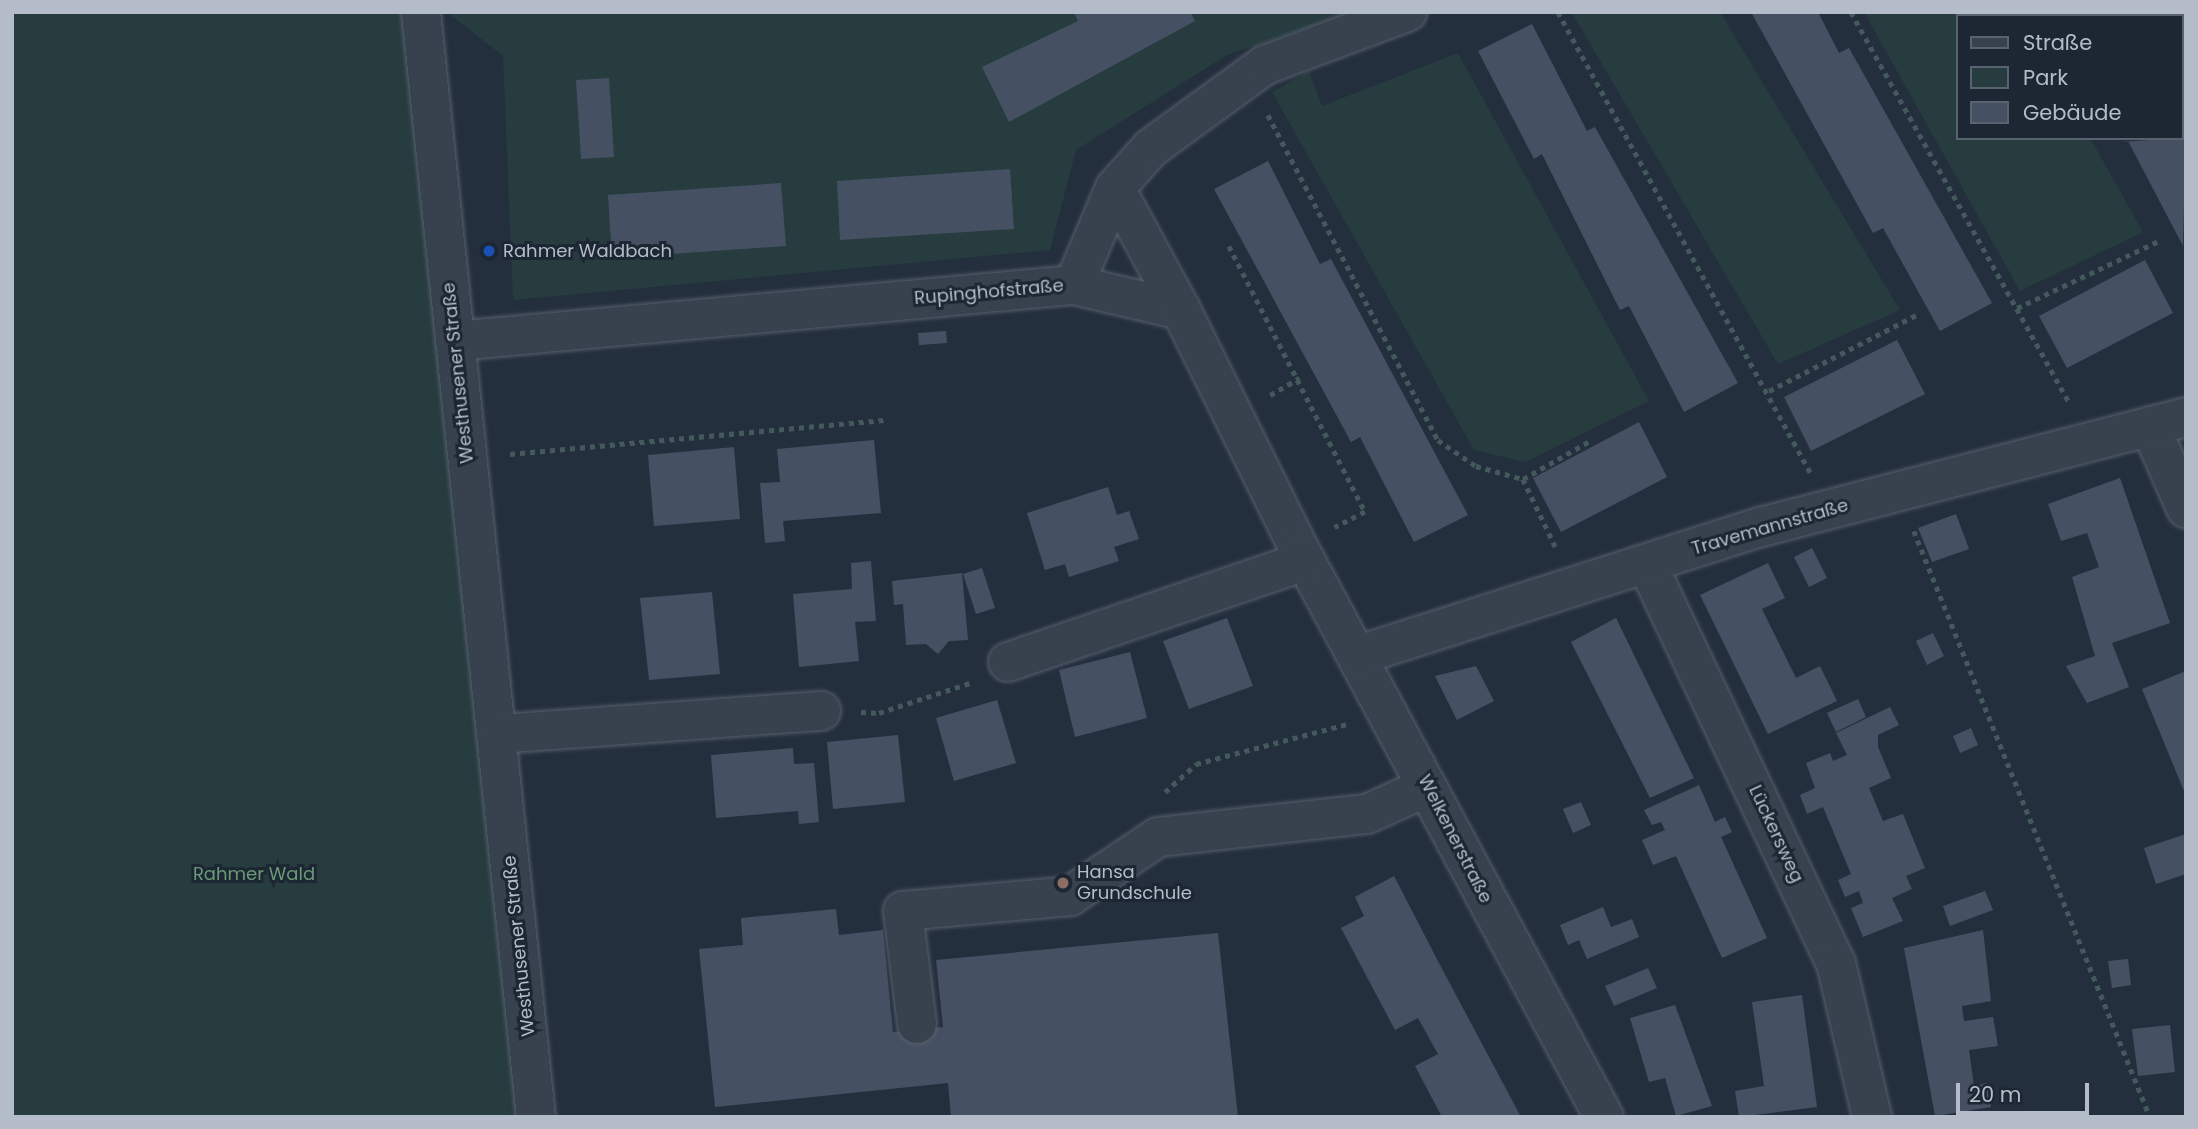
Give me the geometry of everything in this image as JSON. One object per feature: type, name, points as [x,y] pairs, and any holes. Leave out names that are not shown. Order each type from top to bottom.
[{"type":"street","name":"Westhusener Straße","points":[[421,12],[536,1117]]},
{"type":"street","name":"Rupinghofstraße","points":[[455,341],[1074,285],[1115,188],[1151,148],[1248,77],[1407,12]]},
{"type":"street","name":"Welkenerstraße","points":[[1115,188],[1181,310],[1301,553],[1359,655],[1584,1090],[1604,1117]]},
{"type":"street","points":[[1074,285],[1181,310]]},
{"type":"street","points":[[2168,421],[2186,508]]},
{"type":"street","name":"Travemannstraße","points":[[1359,655],[1829,509],[2090,439],[2168,421]]},
{"type":"street","points":[[1008,662],[1301,553]]},
{"type":"street","name":"Lückersweg","points":[[1647,564],[1836,963],[1872,1117]]},
{"type":"street","points":[[498,734],[821,710]]},
{"type":"street","points":[[917,1024],[903,911],[1070,896],[1158,837],[1367,814],[1427,787]]},
{"type":"path","points":[[1558,12],[1769,391],[1829,509]]},
{"type":"path","points":[[1851,12],[2090,439]]},
{"type":"path","points":[[1248,77],[1438,440],[1476,466],[1523,479],[1588,442]]},
{"type":"path","points":[[2017,308],[2159,241]]},
{"type":"path","points":[[1229,246],[1365,512],[1301,553]]},
{"type":"path","points":[[1769,391],[1920,313]]},
{"type":"path","points":[[467,458],[884,420]]},
{"type":"path","points":[[1523,479],[1575,587]]},
{"type":"path","points":[[1898,492],[2150,1117]]},
{"type":"path","points":[[821,710],[879,713],[990,676],[1008,662]]},
{"type":"path","points":[[1159,796],[1196,764],[1389,713]]},
{"type":"green space","name":"Rahmer Wald","points":[[12,12],[410,12],[520,1117],[12,1117]]},
{"type":"green space","points":[[447,12],[1352,12],[1227,55],[1076,150],[1050,250],[513,300],[503,56]]},
{"type":"green space","points":[[1720,12],[1900,310],[1778,364],[1572,13]]},
{"type":"green space","points":[[1864,12],[2019,12],[1956,14],[1956,140],[2091,140],[2143,232],[2020,291]]},
{"type":"green space","points":[[1458,53],[1649,401],[1526,462],[1474,450],[1272,92],[1309,71],[1322,106]]},
{"type":"building","points":[[1074,12],[1190,12],[1195,21],[1009,122],[982,67],[1078,21]]},
{"type":"building","points":[[1751,12],[1818,12],[1839,53],[1849,48],[1992,303],[1940,331],[1883,228],[1873,233]]},
{"type":"building","points":[[2055,12],[2120,14],[2056,14]]},
{"type":"building","points":[[1532,24],[1587,131],[1595,127],[1738,383],[1684,412],[1629,306],[1620,310],[1542,154],[1534,159],[1478,51]]},
{"type":"building","points":[[609,78],[614,157],[581,159],[576,80]]},
{"type":"building","points":[[2184,118],[2186,121],[2183,246],[2128,141],[2184,140]]},
{"type":"building","points":[[1268,161],[1320,264],[1331,259],[1468,515],[1414,542],[1360,437],[1351,442],[1214,189]]},
{"type":"building","points":[[1010,169],[1014,229],[840,240],[837,181]]},
{"type":"building","points":[[781,183],[786,246],[612,258],[608,195]]},
{"type":"building","points":[[2145,260],[2173,313],[2067,368],[2039,316]]},
{"type":"building","points":[[946,331],[947,343],[919,345],[918,333]]},
{"type":"building","points":[[1897,340],[1925,394],[1811,451],[1784,397]]},
{"type":"building","points":[[1639,422],[1667,477],[1561,532],[1533,478]]},
{"type":"building","points":[[874,440],[881,513],[783,521],[785,541],[765,543],[760,483],[780,482],[777,449]]},
{"type":"building","points":[[734,447],[740,519],[654,526],[648,455]]},
{"type":"building","points":[[2120,478],[2170,623],[2112,643],[2129,687],[2087,703],[2066,666],[2095,656],[2072,577],[2099,567],[2087,533],[2061,541],[2048,504]]},
{"type":"building","points":[[1108,487],[1117,515],[1129,511],[1139,539],[1114,547],[1119,561],[1069,577],[1065,564],[1045,570],[1027,513]]},
{"type":"building","points":[[1956,514],[1969,549],[1932,562],[1918,528]]},
{"type":"building","points":[[1812,548],[1827,578],[1809,587],[1794,557]]},
{"type":"building","points":[[871,561],[876,621],[855,622],[859,661],[799,667],[793,594],[852,589],[851,563]]},
{"type":"building","points":[[1768,563],[1785,598],[1762,609],[1796,678],[1820,666],[1837,701],[1768,734],[1700,595]]},
{"type":"building","points":[[982,568],[995,608],[976,614],[963,574]]},
{"type":"building","points":[[962,573],[968,640],[949,641],[938,654],[926,644],[906,645],[903,604],[894,605],[892,581]]},
{"type":"building","points":[[712,592],[720,674],[649,680],[640,598]]},
{"type":"building","points":[[1227,618],[1253,686],[1189,709],[1163,641]]},
{"type":"building","points":[[1616,618],[1694,778],[1650,798],[1571,642]]},
{"type":"building","points":[[1933,633],[1944,656],[1927,665],[1916,641]]},
{"type":"building","points":[[1130,652],[1147,718],[1075,737],[1059,670]]},
{"type":"building","points":[[1476,666],[1494,701],[1457,720],[1435,676]]},
{"type":"building","points":[[2186,671],[2186,796],[2142,689]]},
{"type":"building","points":[[1858,699],[1866,717],[1836,732],[1827,713]]},
{"type":"building","points":[[997,700],[1016,763],[954,781],[936,718]]},
{"type":"building","points":[[1890,707],[1899,725],[1878,735],[1878,747],[1891,778],[1869,788],[1883,821],[1903,814],[1925,868],[1906,876],[1912,889],[1892,898],[1903,921],[1863,937],[1851,908],[1863,903],[1859,891],[1845,897],[1838,880],[1851,874],[1823,807],[1807,814],[1800,795],[1815,788],[1806,763],[1830,753],[1833,761],[1847,755],[1836,733]]},
{"type":"building","points":[[1971,728],[1978,745],[1960,753],[1953,736]]},
{"type":"building","points":[[898,735],[905,802],[833,809],[827,742]]},
{"type":"building","points":[[793,748],[794,764],[814,763],[819,822],[799,824],[798,811],[716,818],[711,755]]},
{"type":"building","points":[[1699,785],[1715,822],[1725,817],[1732,832],[1721,837],[1767,938],[1722,958],[1676,856],[1653,865],[1642,840],[1665,830],[1661,822],[1652,825],[1644,810]]},
{"type":"building","points":[[1581,802],[1591,825],[1573,833],[1563,809]]},
{"type":"building","points":[[2186,834],[2186,874],[2156,884],[2144,848]]},
{"type":"building","points":[[1394,876],[1521,1117],[1442,1117],[1415,1066],[1438,1054],[1418,1018],[1395,1030],[1341,928],[1364,916],[1355,897]]},
{"type":"building","points":[[1985,891],[1993,910],[1950,926],[1943,906]]},
{"type":"building","points":[[1603,907],[1611,927],[1632,919],[1639,937],[1587,959],[1579,940],[1568,945],[1560,925]]},
{"type":"building","points":[[836,909],[839,935],[883,930],[893,1032],[943,1027],[936,960],[1218,933],[1238,1117],[951,1117],[948,1083],[715,1107],[699,949],[743,945],[741,918]]},
{"type":"building","points":[[1983,930],[1991,1001],[1962,1006],[1964,1021],[1993,1017],[1998,1046],[1969,1050],[1974,1086],[1987,1083],[1991,1107],[1935,1116],[1904,948]]},
{"type":"building","points":[[2128,959],[2131,985],[2112,988],[2108,961]]},
{"type":"building","points":[[1648,968],[1657,988],[1614,1006],[1605,986]]},
{"type":"building","points":[[1802,995],[1817,1107],[1739,1117],[1735,1091],[1764,1086],[1752,1002]]},
{"type":"building","points":[[1675,1005],[1712,1106],[1676,1116],[1665,1078],[1649,1082],[1630,1018]]},
{"type":"building","points":[[2170,1025],[2175,1072],[2138,1076],[2132,1029]]},
{"type":"place","name":"Rahmer Waldbach","points":[[489,251]]},
{"type":"place","name":"Hansa Grundschule","points":[[1063,883]]}]
